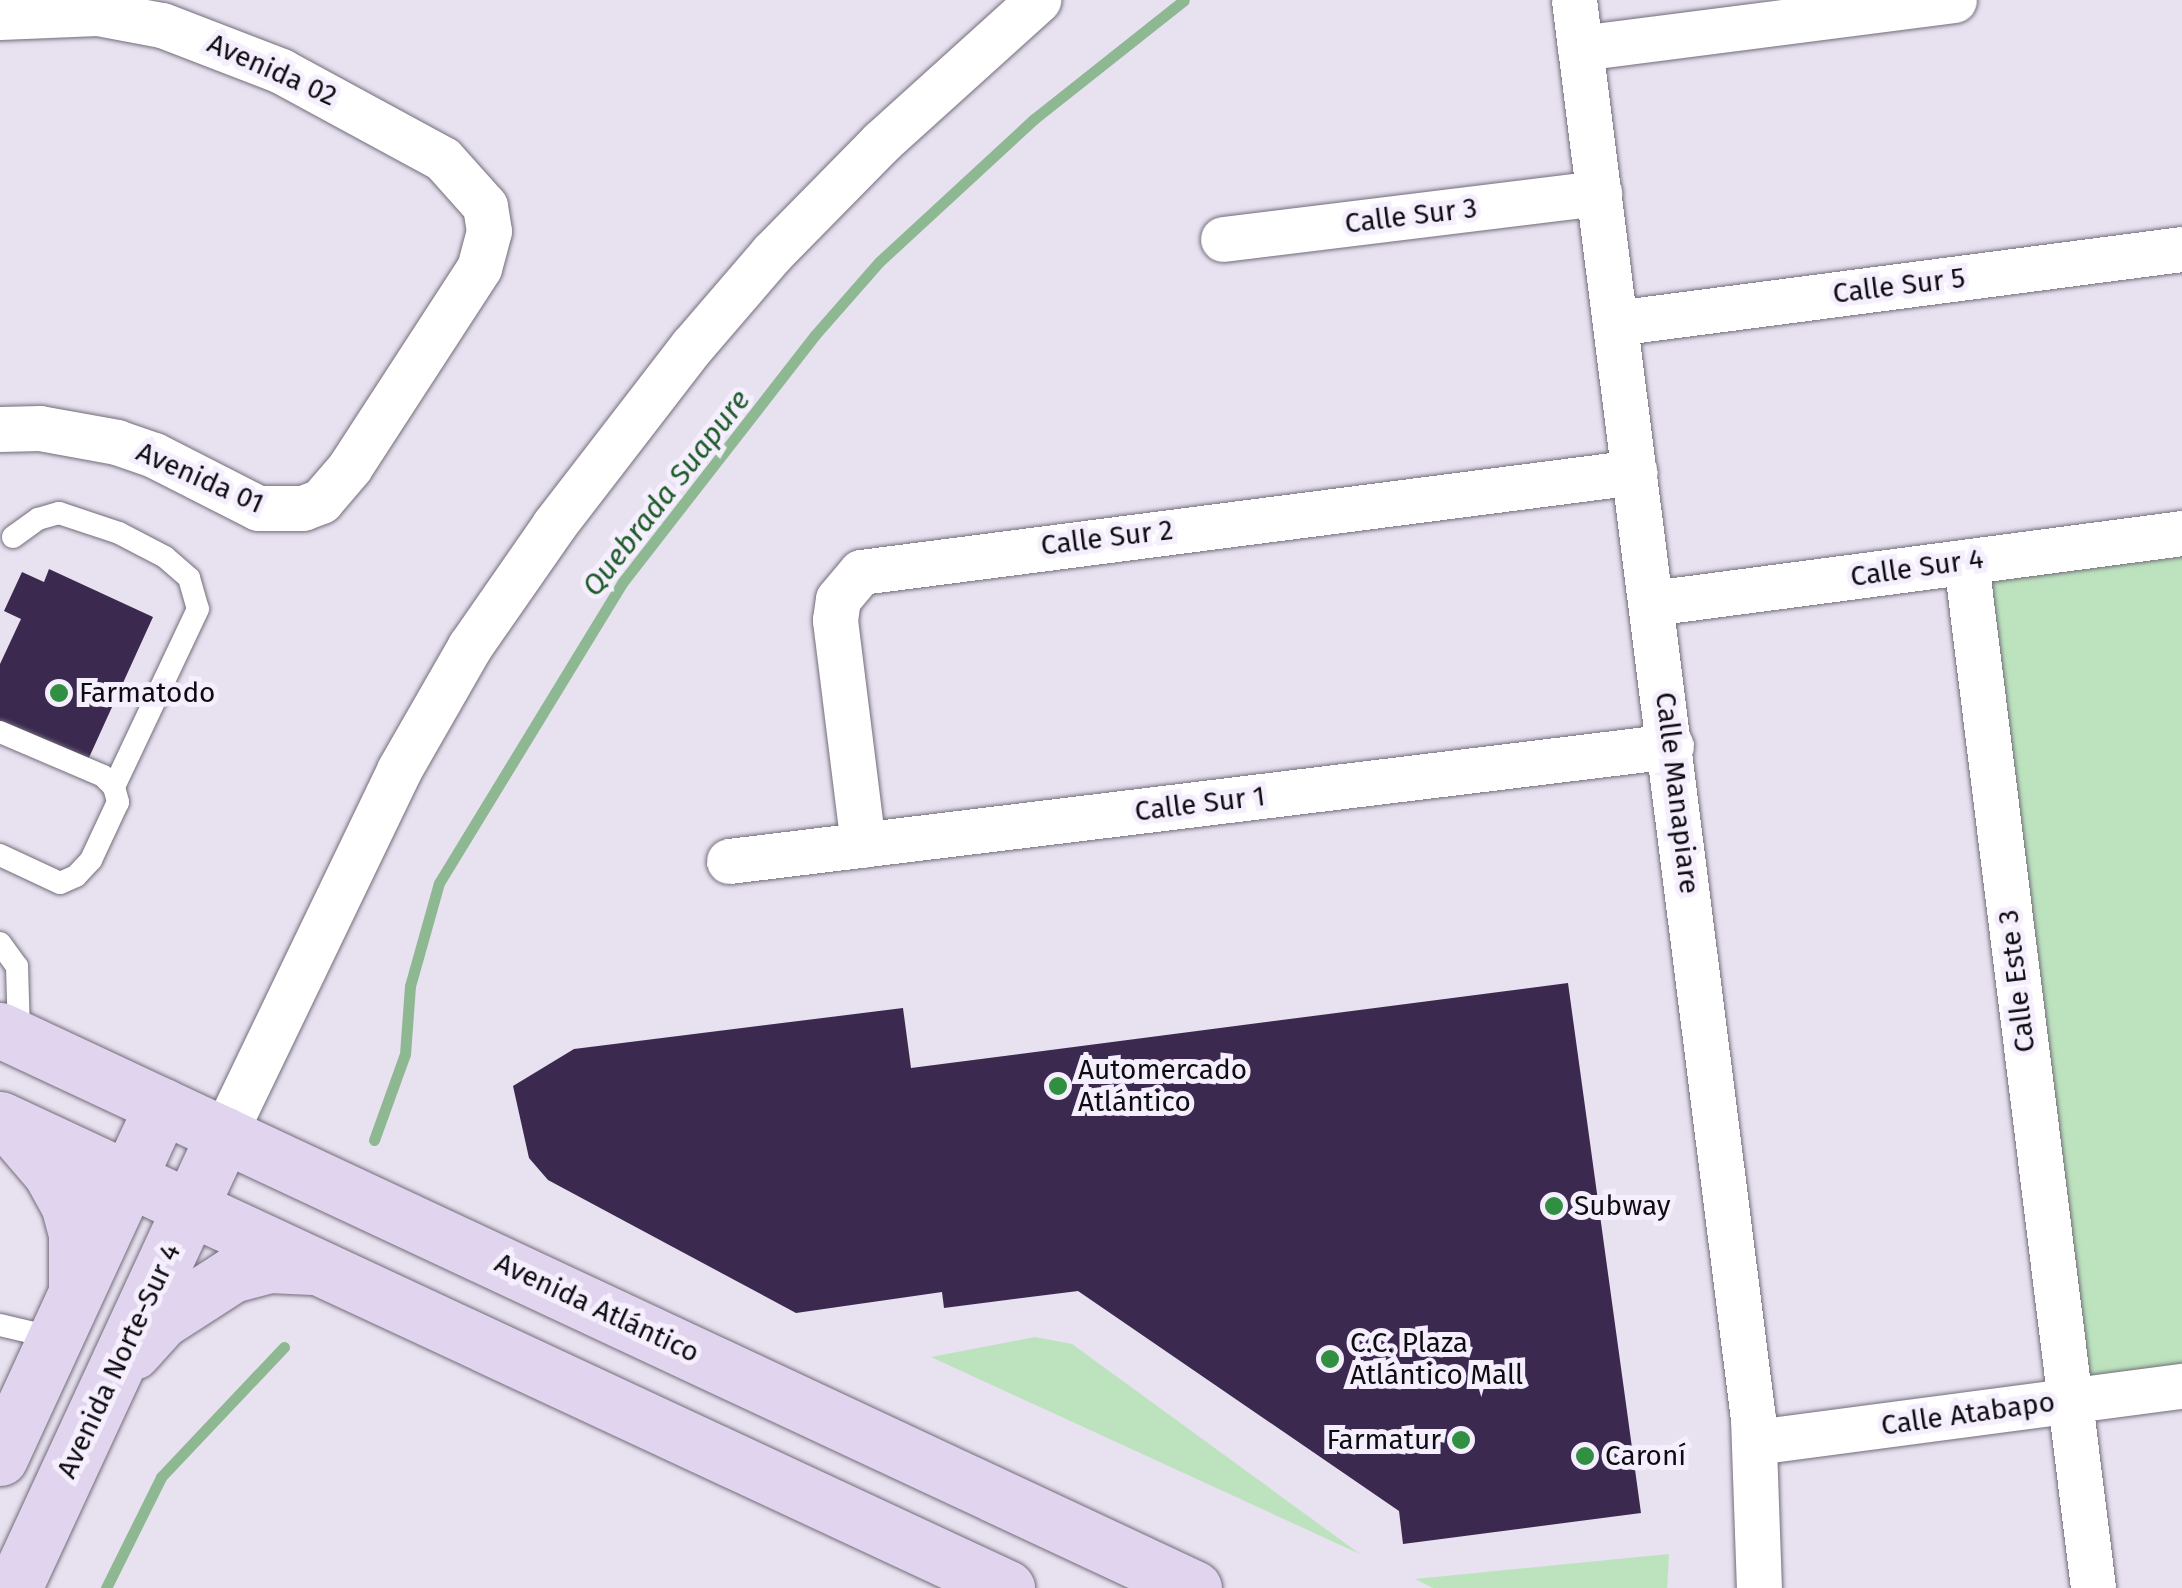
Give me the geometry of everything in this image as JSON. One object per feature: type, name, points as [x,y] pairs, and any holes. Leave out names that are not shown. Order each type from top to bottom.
[{"type":"main road","name":"Avenida Atlántico","points":[[10,1034],[1194,1588]]},
{"type":"main road","points":[[0,1458],[162,1105]]},
{"type":"main road","points":[[2,1120],[1007,1588]]},
{"type":"main road","points":[[2,1120],[50,1172],[68,1204],[76,1233],[65,1316]]},
{"type":"main road","name":"Avenida Norte-Sur 4","points":[[14,1588],[224,1134]]},
{"type":"main road","points":[[109,1382],[162,1320],[232,1274],[269,1265],[318,1268]]},
{"type":"main road","points":[[823,1502],[854,1428]]},
{"type":"street","points":[[224,1134],[399,770],[470,646],[554,525],[692,346],[772,253],[881,142],[1038,0]]},
{"type":"street","name":"Calle Manapiare","points":[[1574,0],[1755,1442],[1758,1588]]},
{"type":"street","points":[[1580,48],[1954,0]]},
{"type":"street","name":"Avenida 02","points":[[0,17],[96,13],[146,22],[281,71],[443,159],[485,206],[488,231],[479,268],[334,488]]},
{"type":"street","name":"Calle Sur 3","points":[[1223,239],[1598,193]]},
{"type":"street","name":"Calle Sur 5","points":[[1615,323],[2182,249]]},
{"type":"street","name":"Avenida 01","points":[[0,429],[40,428],[117,442],[154,455],[258,508],[303,508],[334,488]]},
{"type":"street","name":"Calle Sur 2","points":[[863,845],[835,620],[838,599],[860,572],[1635,472]]},
{"type":"street","name":"Calle Sur 4","points":[[1652,603],[2182,533]]},
{"type":"street","name":"Calle Este 3","points":[[1966,562],[2093,1588]]},
{"type":"street","name":"Calle Sur 1","points":[[730,861],[1670,746]]},
{"type":"street","name":"Calle Atabapo","points":[[1755,1442],[2182,1386]]},
{"type":"lane","points":[[14,537],[38,519],[58,513],[119,533],[165,557],[189,578],[198,609],[114,787]]},
{"type":"lane","points":[[0,732],[103,776],[114,787],[118,802],[92,860],[76,876],[60,883],[0,855]]},
{"type":"lane","points":[[0,943],[17,966],[10,1034]]},
{"type":"lane","points":[[0,1325],[65,1316]]},
{"type":"green space","points":[[2182,533],[2182,1386],[2068,1401],[1966,562]]},
{"type":"green space","points":[[1035,1337],[1072,1344],[1360,1554],[931,1357]]},
{"type":"green space","points":[[1669,1554],[1667,1588],[1433,1588],[1415,1579]]},
{"type":"building","name":"Farmatodo","points":[[49,569],[153,617],[87,762],[0,723],[0,664],[21,619],[4,611],[22,572],[44,582]]},
{"type":"building","points":[[1568,983],[1641,1513],[1403,1544],[1399,1511],[1078,1291],[944,1308],[942,1292],[796,1313],[548,1180],[529,1158],[513,1086],[574,1049],[903,1008],[911,1068]]},
{"type":"waterway","name":"Quebrada Suapure","points":[[374,1140],[405,1054],[410,986],[439,883],[622,583],[815,335],[879,262],[1034,119],[1184,0]]},
{"type":"waterway","name":"Quebrada Suapure","points":[[106,1588],[161,1477],[284,1347]]},
{"type":"place","name":"Farmatodo","points":[[59,693]]},
{"type":"place","name":"Automercado Atlántico","points":[[1058,1086]]},
{"type":"place","name":"Subway","points":[[1554,1206]]},
{"type":"place","name":"C.C. Plaza Atlántico Mall","points":[[1330,1359]]},
{"type":"place","name":"Farmatur","points":[[1461,1440]]},
{"type":"place","name":"Caroní","points":[[1585,1456]]}]
